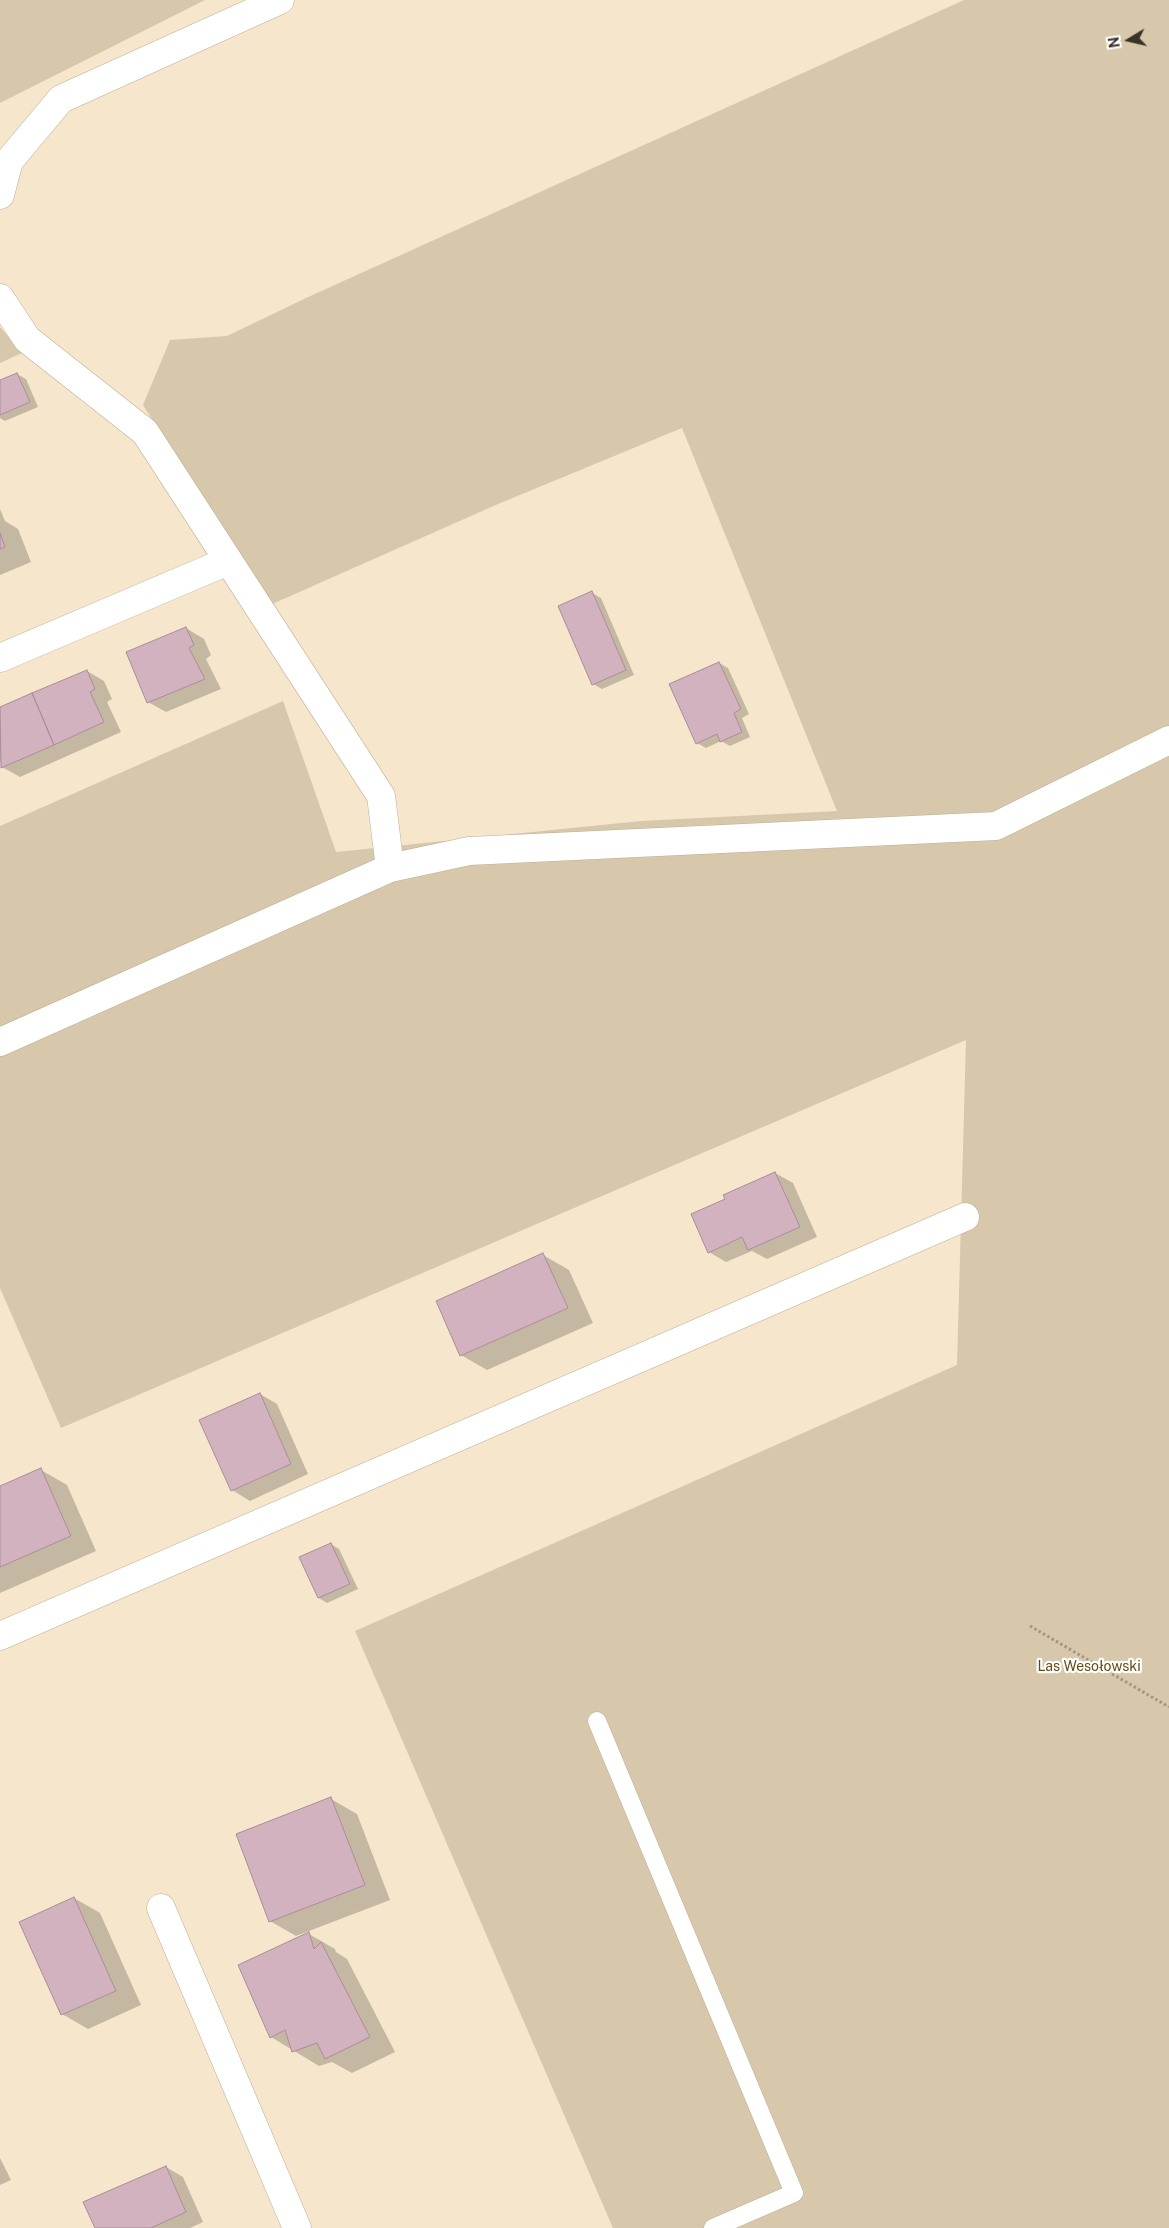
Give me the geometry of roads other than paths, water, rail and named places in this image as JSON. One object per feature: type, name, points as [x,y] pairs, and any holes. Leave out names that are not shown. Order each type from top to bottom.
[{"type":"street","points":[[0,195],[9,161],[61,99],[280,0]]},
{"type":"street","points":[[0,298],[27,339],[145,432],[381,796],[390,868]]},
{"type":"street","points":[[0,658],[228,561]]},
{"type":"street","points":[[0,1042],[390,868],[469,851],[996,826],[1169,740]]},
{"type":"street","points":[[0,1636],[965,1218]]},
{"type":"street","points":[[161,1908],[297,2228]]},
{"type":"lane","points":[[597,1721],[794,2193],[713,2228]]},
{"type":"park label","name":"Las Wesołowski","points":[[1089,1667]]}]
